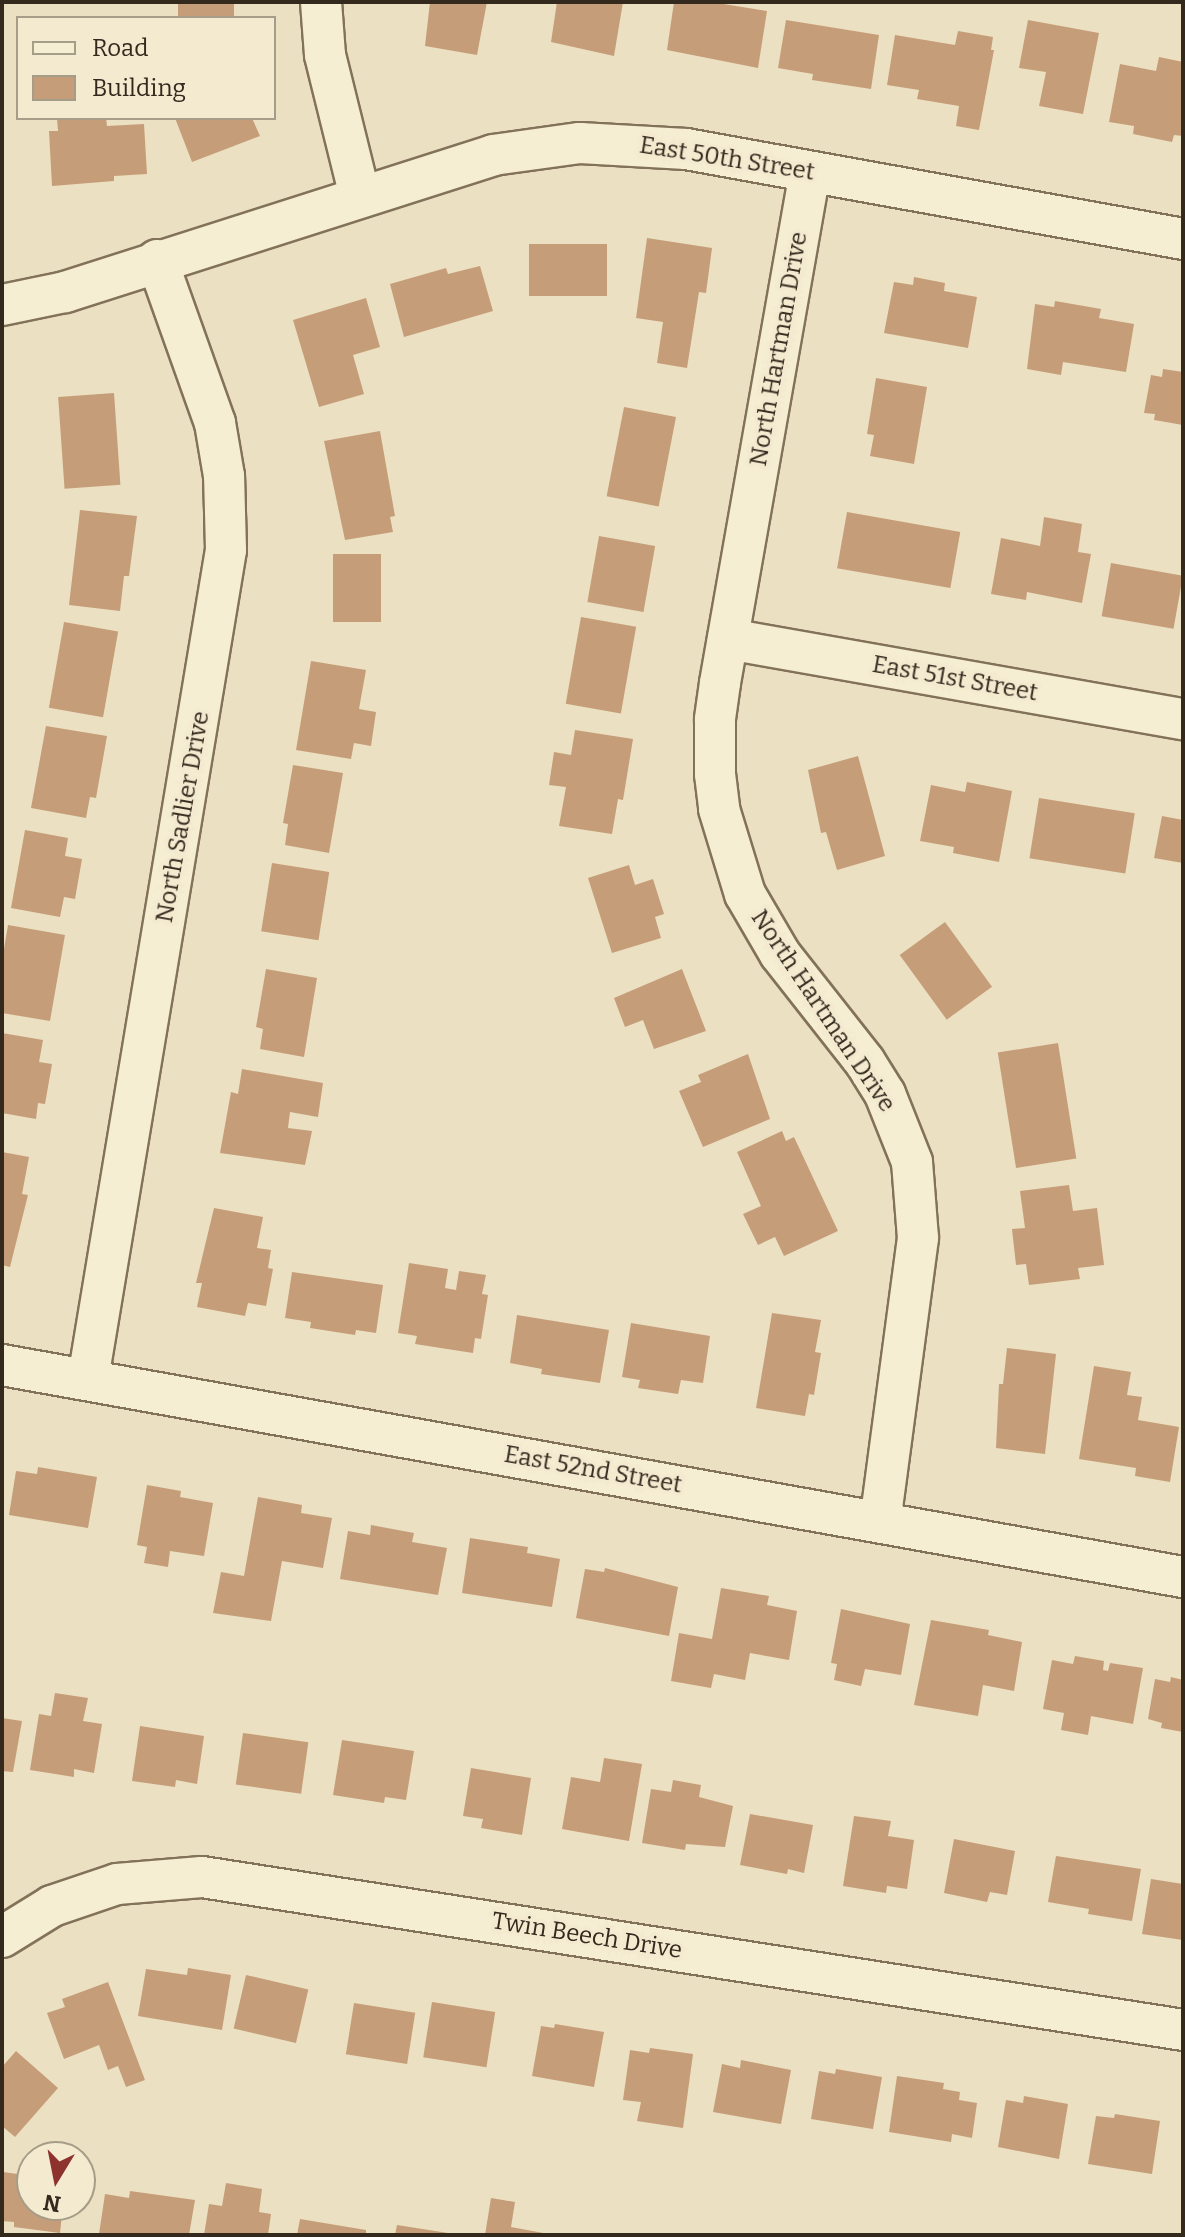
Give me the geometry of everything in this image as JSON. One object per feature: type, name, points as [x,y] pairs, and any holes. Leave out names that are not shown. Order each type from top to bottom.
[{"type":"street","points":[[321,2],[325,55],[360,196]]},
{"type":"street","name":"East 50th Street","points":[[2,305],[65,292],[157,260],[493,155],[580,143],[686,149],[1183,239]]},
{"type":"street","name":"North Hartman Drive","points":[[810,172],[715,720],[715,774],[732,860],[761,925],[885,1094],[912,1162],[918,1238],[880,1521]]},
{"type":"street","name":"North Sadlier Drive","points":[[88,1379],[226,550],[225,486],[215,423],[157,260]]},
{"type":"street","name":"East 51st Street","points":[[728,639],[1183,719]]},
{"type":"street","name":"East 52nd Street","points":[[2,1365],[1183,1577]]},
{"type":"street","name":"Twin Beech Drive","points":[[2,1937],[52,1906],[117,1884],[202,1877],[1183,2030]]},
{"type":"building","points":[[178,2],[234,2],[234,16],[178,16]]},
{"type":"building","points":[[430,2],[487,2],[477,55],[425,46]]},
{"type":"building","points":[[557,2],[623,2],[614,56],[551,42]]},
{"type":"building","points":[[674,2],[711,2],[767,11],[758,68],[667,50]]},
{"type":"building","points":[[786,20],[879,35],[871,89],[812,80],[813,74],[778,68]]},
{"type":"building","points":[[1028,20],[1099,33],[1083,114],[1039,106],[1046,72],[1019,68]]},
{"type":"building","points":[[958,31],[993,37],[991,50],[994,50],[979,130],[956,126],[959,106],[917,99],[919,90],[887,85],[895,35],[955,45]]},
{"type":"building","points":[[1159,57],[1183,62],[1183,136],[1174,135],[1172,142],[1133,134],[1134,126],[1109,122],[1120,64],[1156,71]]},
{"type":"building","points":[[57,120],[106,120],[107,126],[144,124],[147,174],[114,176],[114,181],[52,186],[49,131],[58,131]]},
{"type":"building","points":[[176,120],[253,120],[260,136],[192,162]]},
{"type":"building","points":[[647,238],[712,248],[706,293],[699,292],[687,368],[657,363],[663,322],[636,318]]},
{"type":"building","points":[[529,244],[607,244],[607,296],[529,296]]},
{"type":"building","points":[[480,266],[493,311],[404,337],[390,284],[446,268],[448,274]]},
{"type":"building","points":[[914,277],[945,283],[944,291],[977,297],[968,348],[884,333],[894,282],[913,285]]},
{"type":"building","points":[[366,298],[380,347],[353,355],[364,394],[319,407],[293,320]]},
{"type":"building","points":[[1055,301],[1101,309],[1099,318],[1134,324],[1126,372],[1063,362],[1061,375],[1027,369],[1035,304],[1054,307]]},
{"type":"building","points":[[1163,369],[1183,372],[1183,425],[1154,420],[1155,414],[1144,413],[1151,375],[1162,377]]},
{"type":"building","points":[[876,378],[927,387],[914,464],[870,456],[874,435],[867,434]]},
{"type":"building","points":[[114,393],[120,485],[65,489],[58,397]]},
{"type":"building","points":[[624,407],[676,417],[659,506],[607,496]]},
{"type":"building","points":[[380,431],[395,516],[390,517],[393,532],[345,540],[324,441]]},
{"type":"building","points":[[80,510],[137,516],[129,576],[124,576],[120,611],[69,605]]},
{"type":"building","points":[[847,512],[960,532],[950,588],[837,568]]},
{"type":"building","points":[[1044,517],[1082,524],[1078,552],[1091,554],[1082,603],[1027,592],[1026,600],[991,594],[1001,538],[1040,546]]},
{"type":"building","points":[[599,536],[655,546],[643,612],[587,602]]},
{"type":"building","points":[[333,554],[381,554],[381,622],[333,622]]},
{"type":"building","points":[[1111,563],[1183,576],[1174,629],[1102,616]]},
{"type":"building","points":[[581,617],[636,627],[621,713],[566,704]]},
{"type":"building","points":[[64,622],[118,632],[103,717],[49,708]]},
{"type":"building","points":[[311,661],[366,670],[359,709],[376,712],[371,746],[354,743],[351,759],[296,750]]},
{"type":"building","points":[[46,726],[107,736],[96,798],[90,797],[86,818],[31,808]]},
{"type":"building","points":[[575,730],[633,739],[623,800],[618,799],[612,834],[559,826],[566,787],[549,785],[554,752],[571,755]]},
{"type":"building","points":[[858,756],[885,856],[837,870],[826,832],[821,833],[808,770]]},
{"type":"building","points":[[293,765],[343,773],[329,853],[285,845],[288,824],[283,823]]},
{"type":"building","points":[[967,782],[1012,791],[999,862],[953,853],[954,847],[920,841],[931,785],[965,792]]},
{"type":"building","points":[[1039,798],[1135,813],[1125,873],[1029,858]]},
{"type":"building","points":[[1162,816],[1183,820],[1183,863],[1154,858]]},
{"type":"building","points":[[25,830],[68,838],[65,856],[82,859],[75,899],[64,897],[60,917],[11,908]]},
{"type":"building","points":[[272,863],[329,872],[318,940],[261,931]]},
{"type":"building","points":[[629,865],[635,885],[653,879],[664,914],[655,917],[661,938],[612,953],[588,878]]},
{"type":"building","points":[[945,922],[992,987],[947,1020],[900,955]]},
{"type":"building","points":[[8,925],[65,935],[50,1021],[2,1013],[2,961]]},
{"type":"building","points":[[266,969],[317,978],[304,1057],[260,1049],[263,1029],[256,1027]]},
{"type":"building","points":[[682,969],[706,1031],[654,1049],[643,1020],[625,1027],[614,998]]},
{"type":"building","points":[[2,1033],[43,1040],[39,1062],[52,1064],[45,1104],[38,1103],[36,1119],[2,1113]]},
{"type":"building","points":[[1058,1043],[1076,1159],[1016,1168],[998,1053]]},
{"type":"building","points":[[748,1054],[770,1119],[703,1147],[679,1091],[701,1082],[698,1075]]},
{"type":"building","points":[[242,1069],[323,1083],[318,1117],[290,1112],[288,1128],[312,1131],[305,1165],[220,1153],[231,1092],[238,1094]]},
{"type":"building","points":[[782,1131],[786,1141],[794,1137],[838,1231],[784,1256],[775,1237],[758,1245],[743,1214],[761,1206],[737,1152]]},
{"type":"building","points":[[2,1152],[29,1157],[22,1194],[28,1195],[10,1267],[2,1265]]},
{"type":"building","points":[[1069,1185],[1073,1211],[1097,1208],[1104,1265],[1078,1268],[1080,1279],[1029,1285],[1026,1264],[1016,1265],[1012,1229],[1025,1228],[1020,1191]]},
{"type":"building","points":[[214,1208],[263,1217],[257,1248],[271,1250],[268,1268],[273,1269],[266,1306],[248,1303],[245,1316],[197,1307],[202,1283],[196,1283]]},
{"type":"building","points":[[409,1263],[448,1269],[445,1288],[456,1290],[459,1271],[486,1275],[482,1294],[488,1295],[481,1339],[475,1338],[473,1353],[415,1344],[417,1336],[398,1333]]},
{"type":"building","points":[[292,1272],[383,1285],[376,1333],[356,1330],[355,1335],[310,1328],[311,1322],[285,1318]]},
{"type":"building","points":[[772,1313],[821,1320],[815,1352],[821,1353],[814,1395],[809,1394],[805,1416],[756,1408]]},
{"type":"building","points":[[517,1315],[609,1330],[600,1383],[541,1374],[542,1369],[510,1363]]},
{"type":"building","points":[[631,1323],[710,1336],[703,1383],[681,1380],[678,1394],[638,1388],[640,1380],[622,1377]]},
{"type":"building","points":[[1007,1348],[1056,1354],[1045,1454],[996,1448],[999,1384],[1003,1384]]},
{"type":"building","points":[[1094,1366],[1131,1372],[1127,1395],[1142,1397],[1138,1420],[1179,1427],[1170,1482],[1135,1476],[1136,1468],[1079,1459]]},
{"type":"building","points":[[38,1467],[97,1477],[88,1528],[9,1515],[16,1471],[37,1474]]},
{"type":"building","points":[[147,1485],[181,1491],[180,1497],[213,1503],[204,1556],[170,1551],[168,1567],[144,1563],[147,1547],[137,1545]]},
{"type":"building","points":[[258,1497],[302,1505],[301,1513],[332,1518],[323,1568],[282,1561],[271,1621],[213,1613],[221,1572],[244,1576]]},
{"type":"building","points":[[371,1525],[414,1533],[412,1542],[447,1548],[438,1595],[340,1579],[348,1531],[370,1535]]},
{"type":"building","points":[[470,1538],[528,1547],[527,1553],[560,1559],[552,1607],[462,1593]]},
{"type":"building","points":[[605,1568],[678,1587],[669,1636],[576,1618],[585,1569],[604,1572]]},
{"type":"building","points":[[721,1588],[769,1596],[767,1605],[797,1611],[789,1660],[750,1653],[745,1680],[714,1674],[711,1688],[671,1681],[679,1633],[712,1639]]},
{"type":"building","points":[[841,1609],[910,1624],[901,1675],[865,1669],[861,1686],[834,1680],[837,1664],[831,1663]]},
{"type":"building","points":[[931,1620],[989,1630],[988,1635],[1022,1642],[1014,1691],[983,1685],[978,1716],[914,1705]]},
{"type":"building","points":[[1075,1656],[1104,1661],[1103,1670],[1108,1671],[1110,1663],[1143,1668],[1133,1724],[1091,1716],[1088,1735],[1061,1730],[1064,1713],[1043,1709],[1052,1660],[1073,1664]]},
{"type":"building","points":[[1171,1677],[1183,1680],[1183,1732],[1161,1728],[1162,1723],[1148,1719],[1155,1679],[1170,1682]]},
{"type":"building","points":[[55,1693],[88,1698],[83,1721],[102,1724],[94,1773],[74,1769],[74,1777],[30,1770],[39,1714],[51,1716]]},
{"type":"building","points":[[2,1718],[22,1721],[13,1772],[2,1771]]},
{"type":"building","points":[[140,1726],[204,1736],[197,1784],[176,1780],[175,1787],[132,1781]]},
{"type":"building","points":[[243,1733],[308,1742],[301,1794],[236,1784]]},
{"type":"building","points":[[342,1740],[414,1751],[406,1800],[385,1797],[384,1803],[333,1795]]},
{"type":"building","points":[[604,1758],[642,1764],[629,1841],[562,1829],[571,1777],[600,1782]]},
{"type":"building","points":[[471,1768],[531,1778],[522,1835],[481,1828],[483,1819],[463,1816]]},
{"type":"building","points":[[673,1780],[701,1785],[699,1797],[733,1806],[725,1847],[686,1844],[685,1850],[642,1843],[651,1789],[671,1792]]},
{"type":"building","points":[[750,1814],[813,1825],[804,1873],[788,1869],[787,1874],[740,1865]]},
{"type":"building","points":[[854,1816],[891,1821],[888,1836],[914,1840],[907,1889],[887,1886],[886,1893],[843,1886]]},
{"type":"building","points":[[954,1839],[1015,1851],[1007,1895],[990,1892],[987,1902],[944,1893]]},
{"type":"building","points":[[1056,1856],[1141,1869],[1132,1921],[1088,1914],[1089,1909],[1048,1902]]},
{"type":"building","points":[[1151,1879],[1183,1884],[1183,1940],[1142,1934]]},
{"type":"building","points":[[188,1968],[231,1975],[222,2030],[138,2016],[146,1969],[187,1975]]},
{"type":"building","points":[[246,1975],[308,1989],[296,2043],[234,2029]]},
{"type":"building","points":[[108,1982],[145,2080],[126,2087],[118,2066],[108,2070],[99,2045],[64,2059],[47,2013],[65,2007],[62,1999]]},
{"type":"building","points":[[432,2002],[495,2012],[486,2067],[423,2057]]},
{"type":"building","points":[[354,2003],[415,2013],[407,2064],[346,2054]]},
{"type":"building","points":[[555,2024],[604,2032],[594,2087],[532,2076],[541,2026],[554,2028]]},
{"type":"building","points":[[650,2048],[693,2054],[683,2128],[637,2121],[641,2102],[623,2100],[630,2050],[649,2053]]},
{"type":"building","points":[[16,2051],[58,2088],[15,2137],[2,2126],[2,2067]]},
{"type":"building","points":[[741,2060],[791,2070],[781,2124],[713,2112],[722,2064],[740,2068]]},
{"type":"building","points":[[836,2069],[882,2077],[873,2129],[811,2119],[819,2071],[835,2074]]},
{"type":"building","points":[[897,2076],[944,2083],[943,2089],[960,2092],[959,2100],[977,2103],[972,2138],[952,2134],[951,2142],[889,2132]]},
{"type":"building","points":[[1024,2096],[1068,2104],[1059,2159],[998,2147],[1006,2100],[1023,2103]]},
{"type":"building","points":[[1115,2114],[1160,2121],[1152,2174],[1088,2164],[1096,2116],[1114,2118]]},
{"type":"building","points":[[3,2172],[16,2174],[16,2221],[61,2221],[60,2233],[14,2227],[14,2222],[2,2221]]},
{"type":"building","points":[[226,2183],[262,2189],[259,2212],[271,2214],[268,2235],[204,2235],[209,2204],[222,2206]]},
{"type":"building","points":[[130,2191],[195,2200],[189,2235],[99,2234],[105,2194],[129,2198]]},
{"type":"building","points":[[491,2198],[515,2202],[511,2227],[554,2235],[485,2235]]},
{"type":"building","points":[[300,2219],[366,2230],[366,2235],[297,2235]]},
{"type":"building","points":[[397,2225],[448,2233],[448,2235],[395,2235]]}]
